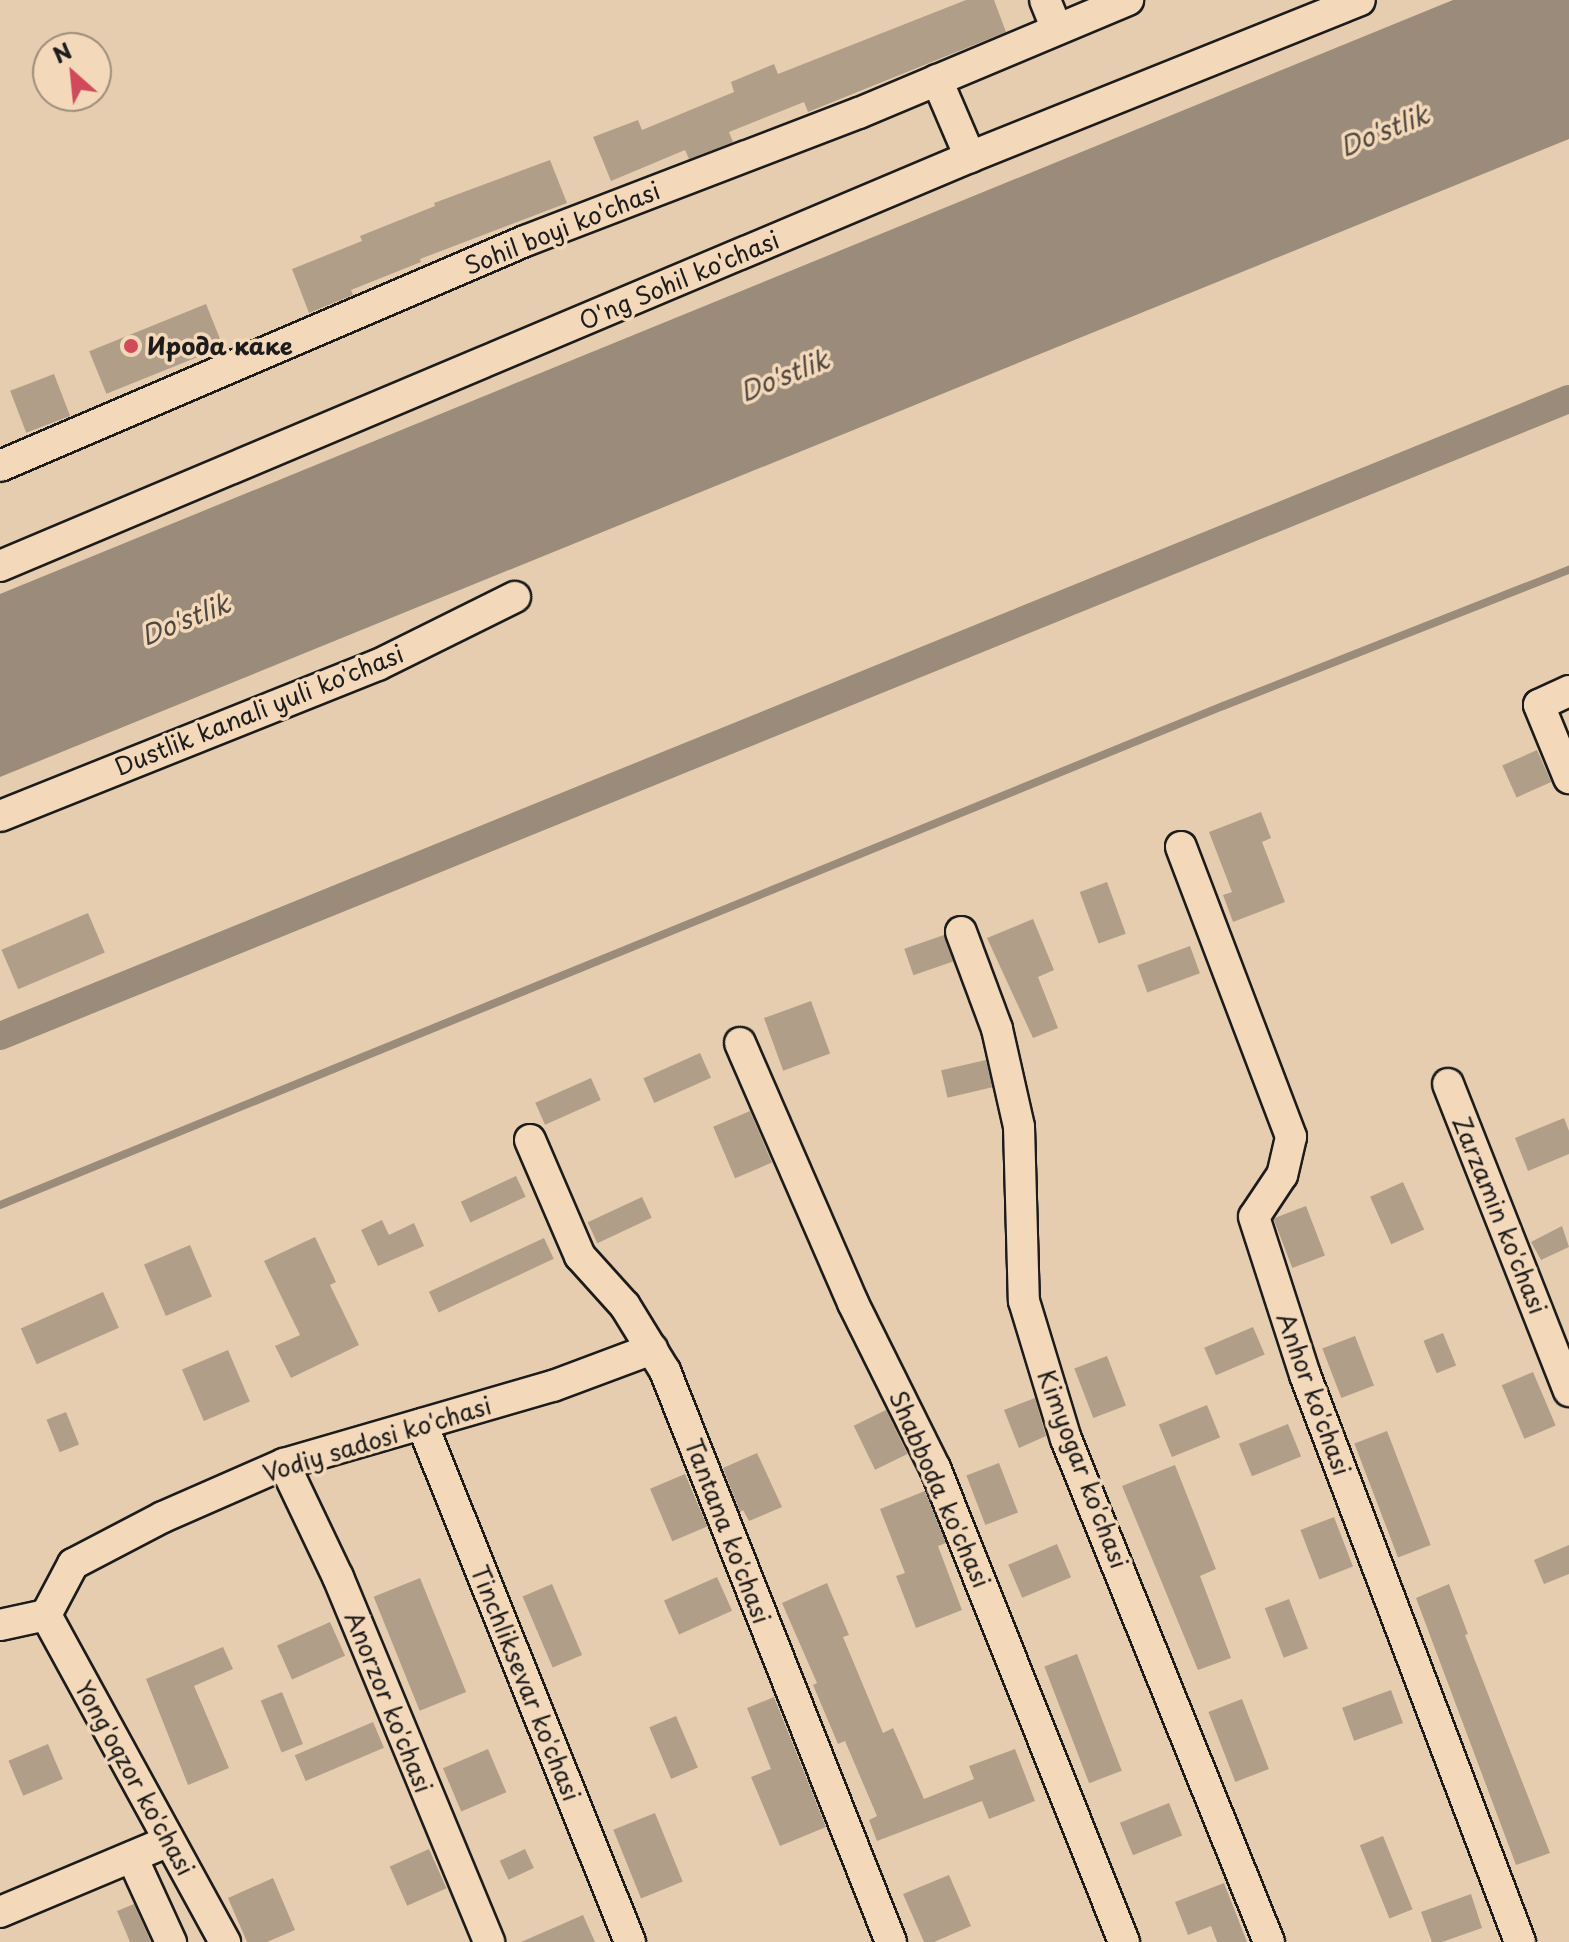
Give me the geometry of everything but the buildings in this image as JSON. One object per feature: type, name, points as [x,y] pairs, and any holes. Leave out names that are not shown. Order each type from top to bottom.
[{"type":"street","points":[[1045,0],[1057,29]]},
{"type":"street","name":"Sohil boyi ko'chasi","points":[[0,466],[525,241],[937,80],[1128,0]]},
{"type":"street","name":"O'ng Sohil ko'chasi","points":[[0,566],[970,157],[1360,0]]},
{"type":"street","points":[[937,80],[970,157]]},
{"type":"street","name":"Dustlik kanali yuli ko'chasi","points":[[0,816],[378,665],[515,597]]},
{"type":"street","points":[[1569,691],[1539,705],[1569,778]]},
{"type":"street","name":"Anhor ko'chasi","points":[[1181,847],[1291,1137],[1282,1175],[1254,1217],[1305,1375],[1520,1942]]},
{"type":"street","name":"Kimyogar ko'chasi","points":[[961,932],[997,1029],[1019,1127],[1024,1301],[1047,1378],[1066,1439],[1179,1712],[1269,1942]]},
{"type":"street","name":"Shabboda ko'chasi","points":[[740,1043],[853,1303],[935,1468],[1124,1942]]},
{"type":"street","name":"Zarzamin ko'chasi","points":[[1448,1084],[1569,1391]]},
{"type":"street","name":"Tantana ko'chasi","points":[[530,1140],[580,1256],[625,1306],[665,1371],[891,1942]]},
{"type":"street","name":"Vodiy sadosi ko'chasi","points":[[46,1615],[73,1564],[163,1517],[284,1464],[553,1386],[652,1349]]},
{"type":"street","name":"Tinchliksevar ko'chasi","points":[[422,1424],[630,1942]]},
{"type":"street","name":"Anorzor ko'chasi","points":[[284,1464],[338,1577],[489,1942]]},
{"type":"street","points":[[0,1625],[46,1615]]},
{"type":"street","name":"Yong'oqzor ko'chasi","points":[[46,1615],[225,1942]]},
{"type":"street","points":[[0,1912],[169,1841]]},
{"type":"street","points":[[132,1857],[171,1942]]},
{"type":"water","name":"Do'stlik","points":[[1453,0],[1569,0],[1569,139],[0,777],[0,594]]},
{"type":"waterway","points":[[0,1036],[1569,399]]},
{"type":"waterway","points":[[0,1205],[1223,706],[1569,570]]},
{"type":"place","name":"Ирода каке","points":[[131,346]]}]
